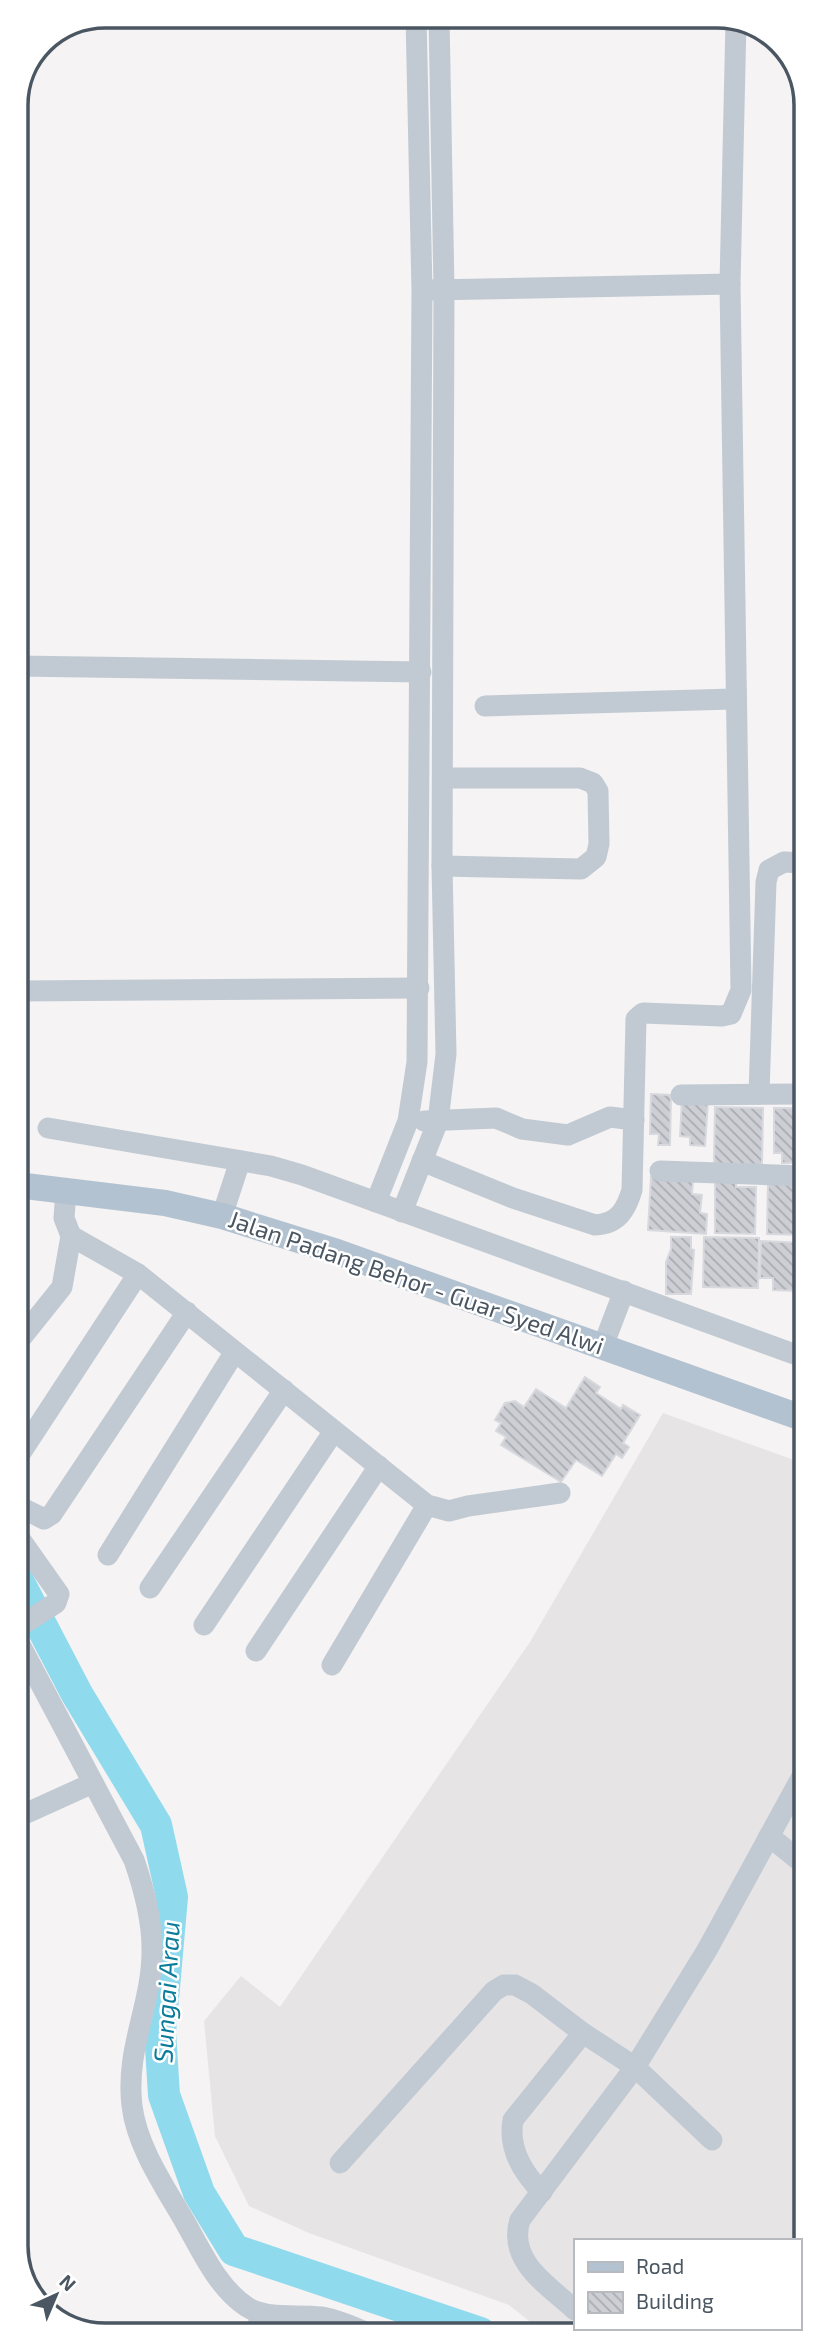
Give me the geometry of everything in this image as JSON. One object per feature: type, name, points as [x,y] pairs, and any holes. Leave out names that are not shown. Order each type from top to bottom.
[{"type":"main road","name":"Jalan Padang Behor - Guar Syed Alwi","points":[[28,1186],[165,1203],[222,1216],[337,1252],[794,1415]]},
{"type":"street","points":[[376,1202],[408,1121],[417,1062],[422,291],[416,28]]},
{"type":"street","points":[[402,1212],[438,1121],[446,1054],[442,866],[444,289],[439,28]]},
{"type":"street","points":[[422,1161],[513,1198],[595,1225],[607,1225],[619,1218],[627,1206],[632,1190],[636,1019],[643,1013],[722,1016],[731,1014],[738,1004],[741,990],[734,699],[730,284],[736,30]]},
{"type":"street","points":[[422,291],[730,284]]},
{"type":"street","points":[[28,666],[421,672]]},
{"type":"street","points":[[485,706],[734,699]]},
{"type":"street","points":[[442,866],[581,869],[596,857],[599,844],[598,791],[593,783],[580,778],[444,778]]},
{"type":"street","points":[[759,1094],[766,882],[769,870],[785,862],[794,862]]},
{"type":"street","points":[[28,991],[419,988]]},
{"type":"street","points":[[681,1095],[794,1094]]},
{"type":"street","points":[[408,1121],[496,1118],[522,1129],[568,1135],[610,1117],[634,1120]]},
{"type":"street","points":[[48,1128],[240,1161],[303,1175],[624,1291],[794,1357]]},
{"type":"street","points":[[222,1216],[240,1161]]},
{"type":"street","points":[[660,1171],[794,1176]]},
{"type":"street","points":[[28,1330],[62,1287],[71,1236],[64,1219],[66,1191]]},
{"type":"street","points":[[71,1236],[138,1274],[427,1505],[449,1511],[560,1493]]},
{"type":"street","points":[[28,1442],[138,1274]]},
{"type":"street","points":[[603,1346],[624,1291]]},
{"type":"street","points":[[28,1511],[44,1519],[52,1514],[187,1312]]},
{"type":"street","points":[[108,1555],[234,1353]]},
{"type":"street","points":[[150,1588],[284,1390]]},
{"type":"street","points":[[204,1625],[334,1431]]},
{"type":"street","points":[[256,1651],[379,1466]]},
{"type":"street","points":[[332,1665],[427,1505]]},
{"type":"street","points":[[28,1550],[59,1594],[56,1603],[28,1624]]},
{"type":"street","points":[[28,1649],[134,1860],[149,1916],[152,1950],[147,1991],[130,2062],[132,2108],[139,2133],[157,2173],[214,2274],[248,2308],[262,2313],[323,2317],[340,2323]]},
{"type":"street","points":[[28,1812],[93,1783]]},
{"type":"street","points":[[574,2309],[522,2260],[516,2245],[520,2220],[635,2067],[707,1950],[794,1791]]},
{"type":"street","points":[[769,1836],[794,1856]]},
{"type":"street","points":[[340,2164],[494,1991],[504,1985],[515,1985],[532,1994],[583,2034],[635,2067],[712,2140]]},
{"type":"street","points":[[542,2192],[521,2168],[511,2130],[513,2120],[583,2034]]},
{"type":"street","points":[[259,2323],[262,2313]]},
{"type":"shaded area","points":[[663,1413],[794,1460],[794,2239],[574,2239],[574,2323],[532,2323],[509,2305],[309,2233],[249,2206],[215,2136],[204,2021],[241,1976],[280,2007],[530,1642]]},
{"type":"building","points":[[651,1094],[671,1095],[670,1145],[658,1145],[659,1134],[650,1134]]},
{"type":"building","points":[[682,1099],[708,1101],[705,1146],[690,1145],[690,1137],[680,1136]]},
{"type":"building","points":[[715,1107],[763,1108],[762,1165],[714,1164]]},
{"type":"building","points":[[774,1108],[794,1108],[794,1163],[782,1163],[782,1153],[774,1153]]},
{"type":"building","points":[[651,1177],[693,1180],[692,1194],[702,1195],[700,1213],[707,1214],[706,1234],[648,1230]]},
{"type":"building","points":[[715,1180],[736,1180],[736,1187],[756,1187],[755,1234],[715,1233]]},
{"type":"building","points":[[768,1183],[794,1184],[794,1235],[767,1234]]},
{"type":"building","points":[[671,1237],[691,1237],[691,1249],[694,1250],[691,1294],[666,1294],[666,1262],[671,1249]]},
{"type":"building","points":[[704,1237],[759,1238],[758,1288],[703,1287]]},
{"type":"building","points":[[761,1241],[794,1243],[794,1291],[773,1290],[773,1278],[760,1278]]},
{"type":"building","points":[[585,1377],[600,1387],[596,1393],[621,1409],[623,1405],[640,1415],[623,1443],[629,1447],[622,1458],[616,1454],[602,1476],[576,1460],[561,1482],[501,1445],[506,1437],[496,1431],[501,1423],[495,1420],[505,1403],[515,1401],[524,1407],[536,1389],[566,1408]]},
{"type":"waterway","name":"Sungai Arau","points":[[28,1600],[77,1694],[156,1825],[172,1897],[160,2032],[164,2095],[199,2193],[234,2250],[450,2323]]}]
